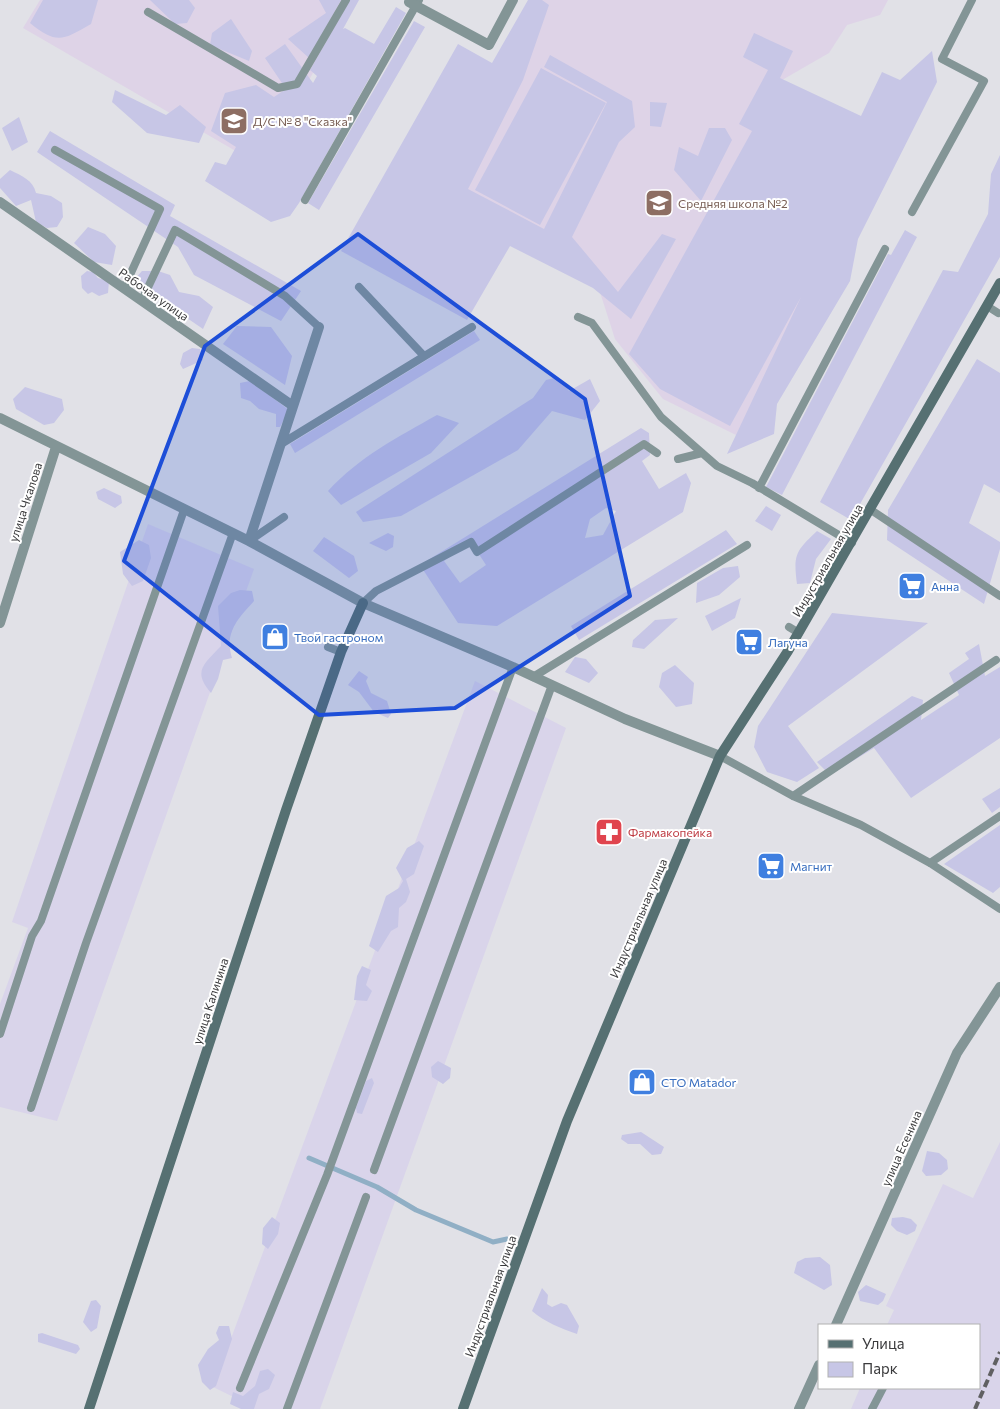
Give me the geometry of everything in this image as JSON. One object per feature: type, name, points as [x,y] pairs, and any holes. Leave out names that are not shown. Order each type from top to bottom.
[{"type":"street","points":[[415,2],[490,45],[513,0]]},
{"type":"street","name":"Рабочая улица","points":[[0,202],[293,406]]},
{"type":"street","name":"Индустриальная улица","points":[[463,1409],[567,1121],[720,756],[799,633],[1000,283]]},
{"type":"street","points":[[249,541],[319,327]]},
{"type":"street","points":[[0,418],[249,541],[364,603],[513,667],[626,719],[720,756]]},
{"type":"street","name":"улица Чкалова","points":[[0,623],[56,447]]},
{"type":"street","name":"улица Калинина","points":[[89,1409],[286,810],[341,652],[364,603]]},
{"type":"street","name":"улица Есенина","points":[[836,1324],[957,1053],[1000,987]]},
{"type":"street","points":[[799,1409],[818,1367]]},
{"type":"lane","points":[[148,12],[278,88],[297,84],[346,0]]},
{"type":"lane","points":[[912,212],[984,81],[942,59],[972,0]]},
{"type":"lane","points":[[305,200],[415,2]]},
{"type":"lane","points":[[55,150],[160,209],[124,288]]},
{"type":"lane","points":[[142,300],[175,230],[285,296],[319,327]]},
{"type":"lane","points":[[759,488],[884,249]]},
{"type":"lane","points":[[359,287],[424,356]]},
{"type":"lane","points":[[987,306],[998,313]]},
{"type":"lane","points":[[578,317],[592,323],[661,417],[717,466],[759,488],[852,543]]},
{"type":"lane","points":[[280,444],[472,327]]},
{"type":"lane","points":[[364,603],[376,591],[471,542],[477,552],[644,444],[657,453]]},
{"type":"lane","points":[[678,459],[702,453]]},
{"type":"lane","points":[[0,1034],[32,936],[41,921],[184,510]]},
{"type":"lane","points":[[871,510],[1000,596]]},
{"type":"lane","points":[[249,541],[284,517]]},
{"type":"lane","points":[[31,1108],[86,943],[233,533]]},
{"type":"lane","points":[[533,677],[747,545]]},
{"type":"lane","points":[[789,627],[799,633]]},
{"type":"lane","points":[[328,647],[341,652]]},
{"type":"lane","points":[[793,796],[996,660]]},
{"type":"lane","points":[[240,1388],[327,1175],[513,667]]},
{"type":"lane","points":[[374,1170],[552,685]]},
{"type":"lane","points":[[720,756],[793,796],[863,822],[1000,909]]},
{"type":"lane","points":[[930,863],[1000,816]]},
{"type":"lane","points":[[287,1409],[366,1197]]},
{"type":"lane","points":[[872,1409],[882,1389]]},
{"type":"highlighted area","points":[[358,234],[585,399],[630,596],[455,708],[319,715],[124,561],[205,346]]},
{"type":"shaded area","name":"Д/С № 8 \"Сказка\"","points":[[40,0],[355,0],[260,165],[23,28]]},
{"type":"shaded area","name":"Средняя школа №2","points":[[533,0],[888,0],[880,15],[847,25],[829,53],[770,87],[887,150],[736,435],[663,399],[615,339],[598,286],[433,187]]},
{"type":"shaded area","points":[[148,524],[254,569],[57,1121],[0,1107],[0,1004],[28,928],[12,922]]},
{"type":"shaded area","points":[[475,681],[566,728],[320,1409],[248,1409],[250,1405],[213,1387]]},
{"type":"shaded area","points":[[1000,1142],[1000,1409],[851,1409],[860,1389],[980,1389],[980,1324],[887,1324],[894,1310],[886,1306],[943,1184],[973,1198]]},
{"type":"green space","points":[[43,0],[98,0],[91,24],[67,37],[60,38],[47,35],[30,23]]},
{"type":"green space","points":[[150,0],[189,0],[195,8],[187,23],[175,24]]},
{"type":"green space","points":[[319,0],[341,0],[309,58],[288,39],[326,13]]},
{"type":"green space","points":[[350,0],[359,0],[343,29],[345,28],[374,44],[396,7],[406,13],[299,203],[290,216],[271,222],[205,181],[215,162],[226,165],[236,147],[211,131],[225,93],[256,85],[274,97],[286,89],[265,58],[285,44],[313,83],[317,76],[310,70]]},
{"type":"green space","points":[[528,0],[542,0],[549,5],[523,80],[468,189],[544,229],[607,102],[544,67],[550,55],[632,101],[635,127],[619,142],[572,237],[618,292],[662,234],[676,239],[631,319],[593,288],[510,246],[467,320],[341,251],[458,44],[492,63]]},
{"type":"green space","points":[[231,19],[252,51],[249,61],[210,45],[212,33]]},
{"type":"green space","points":[[414,21],[425,27],[319,210],[308,203]]},
{"type":"green space","points":[[754,33],[793,51],[780,78],[861,116],[882,72],[900,80],[932,51],[937,82],[858,239],[850,281],[777,404],[774,434],[727,454],[801,297],[730,426],[660,389],[629,354],[752,131],[739,124],[768,70],[743,57]]},
{"type":"green space","points":[[541,68],[606,103],[540,225],[475,190]]},
{"type":"green space","points":[[115,90],[166,115],[180,105],[206,127],[199,143],[147,133],[112,102]]},
{"type":"green space","points":[[650,102],[667,103],[661,127],[650,126]]},
{"type":"green space","points":[[19,117],[28,142],[12,151],[2,128]]},
{"type":"green space","points":[[709,128],[725,128],[732,140],[701,201],[674,170],[679,147],[698,156]]},
{"type":"green space","points":[[50,131],[175,205],[170,216],[301,291],[281,321],[194,275],[178,247],[37,152]]},
{"type":"green space","points":[[1000,155],[1000,257],[851,520],[820,502],[943,270],[958,272],[988,214],[991,174]]},
{"type":"green space","points":[[10,170],[23,176],[30,182],[36,193],[51,196],[62,203],[63,217],[57,227],[47,228],[36,222],[31,200],[16,206],[0,188],[0,179]]},
{"type":"green space","points":[[88,227],[105,234],[116,246],[112,265],[94,262],[74,243]]},
{"type":"green space","points":[[905,230],[917,237],[782,495],[766,487],[888,254],[891,255]]},
{"type":"green space","points":[[87,271],[93,272],[98,278],[109,281],[108,293],[99,296],[92,292],[88,294],[82,288],[81,276]]},
{"type":"green space","points":[[142,271],[158,271],[170,275],[179,292],[199,296],[213,307],[203,329],[133,281]]},
{"type":"green space","points":[[237,326],[271,327],[292,356],[285,385],[223,344]]},
{"type":"green space","points":[[474,331],[480,340],[295,453],[290,444]]},
{"type":"green space","points":[[192,348],[200,349],[203,360],[183,369],[180,364],[183,353]]},
{"type":"green space","points":[[977,359],[1000,373],[1000,493],[984,484],[969,523],[1000,542],[1000,549],[984,604],[887,540],[888,510]]},
{"type":"green space","points":[[558,377],[569,391],[590,379],[600,401],[585,420],[552,411],[518,450],[401,516],[363,522],[356,512],[533,398],[546,380]]},
{"type":"green space","points":[[250,381],[289,410],[280,427],[276,427],[276,414],[259,409],[250,401],[241,398],[240,383]]},
{"type":"green space","points":[[25,387],[62,399],[64,410],[54,423],[44,425],[16,409],[13,399]]},
{"type":"green space","points":[[437,415],[459,423],[431,453],[341,505],[328,491],[366,458]]},
{"type":"green space","points":[[641,428],[649,433],[650,455],[642,461],[659,489],[686,473],[691,483],[683,512],[497,626],[458,623],[420,565]],"holes":[[[606,508],[616,511],[603,535],[585,538],[590,519]],[[471,542],[486,565],[460,583],[444,561]]]},
{"type":"green space","points":[[104,488],[121,496],[122,503],[115,508],[98,499],[96,492]]},
{"type":"green space","points":[[766,506],[781,515],[772,531],[755,521]]},
{"type":"green space","points":[[726,530],[737,544],[579,640],[571,626]]},
{"type":"green space","points":[[817,531],[831,539],[816,559],[810,583],[797,584],[796,559],[800,549]]},
{"type":"green space","points":[[388,533],[394,536],[393,547],[386,551],[369,543]]},
{"type":"green space","points":[[324,537],[354,556],[358,571],[349,578],[313,551]]},
{"type":"green space","points":[[139,540],[149,545],[151,558],[143,581],[132,586],[123,574],[120,552]]},
{"type":"green space","points":[[738,566],[740,577],[719,595],[696,603],[697,583],[723,568]]},
{"type":"green space","points":[[240,590],[252,591],[254,601],[234,626],[230,641],[232,658],[223,660],[218,679],[211,693],[202,679],[201,673],[205,663],[221,646],[218,606],[231,593]]},
{"type":"green space","points":[[741,598],[735,618],[712,631],[705,616]]},
{"type":"green space","points":[[832,613],[928,623],[788,726],[819,768],[797,782],[767,772],[754,747],[758,726]]},
{"type":"green space","points":[[678,618],[644,649],[632,647],[633,640],[655,620]]},
{"type":"green space","points":[[979,644],[985,676],[1000,667],[1000,738],[911,798],[874,748],[830,775],[817,762],[912,696],[923,700],[921,720],[959,695],[949,673],[969,659],[965,653]]},
{"type":"green space","points":[[575,657],[586,659],[598,673],[589,683],[565,672]]},
{"type":"green space","points":[[675,665],[694,683],[692,704],[676,707],[659,687],[662,673]]},
{"type":"green space","points":[[359,671],[368,677],[366,681],[371,693],[387,701],[391,714],[388,718],[374,712],[359,692],[348,685]]},
{"type":"green space","points":[[1000,788],[1000,807],[992,813],[982,799]]},
{"type":"green space","points":[[1000,825],[1000,887],[993,893],[944,864]]},
{"type":"green space","points":[[419,841],[424,846],[414,874],[406,879],[410,892],[406,902],[399,908],[398,927],[391,931],[378,952],[369,946],[386,896],[399,888],[403,881],[396,868],[407,848]]},
{"type":"green space","points":[[362,966],[371,970],[366,985],[372,991],[367,1001],[354,1000],[357,976]]},
{"type":"green space","points":[[438,1061],[451,1068],[450,1078],[443,1084],[432,1077],[431,1067]]},
{"type":"green space","points":[[372,1078],[374,1083],[362,1114],[357,1113],[356,1108],[366,1081]]},
{"type":"green space","points":[[641,1132],[664,1147],[661,1154],[652,1155],[640,1144],[628,1144],[621,1139],[622,1135]]},
{"type":"green space","points":[[927,1151],[939,1153],[947,1160],[948,1169],[941,1175],[926,1176],[922,1171]]},
{"type":"green space","points":[[272,1217],[280,1223],[278,1234],[268,1249],[262,1244],[263,1228]]},
{"type":"green space","points":[[903,1217],[911,1219],[917,1225],[915,1231],[907,1235],[897,1231],[891,1225],[892,1218]]},
{"type":"green space","points":[[820,1257],[830,1265],[832,1285],[824,1290],[794,1273],[797,1262],[805,1258]]},
{"type":"green space","points":[[866,1285],[886,1294],[883,1301],[878,1305],[860,1301],[858,1292]]},
{"type":"green space","points":[[542,1288],[548,1295],[547,1304],[552,1307],[561,1303],[567,1305],[579,1326],[577,1334],[553,1324],[532,1311]]},
{"type":"green space","points":[[96,1300],[101,1306],[97,1328],[91,1332],[83,1322],[91,1301]]},
{"type":"green space","points":[[219,1326],[229,1326],[232,1339],[216,1386],[210,1390],[202,1382],[198,1365],[208,1349],[219,1340],[216,1333]]},
{"type":"green space","points":[[42,1333],[78,1345],[80,1349],[76,1354],[38,1342],[38,1334]]},
{"type":"green space","points":[[268,1369],[275,1375],[269,1389],[259,1394],[254,1409],[241,1409],[230,1404],[233,1392],[243,1396],[255,1386],[260,1371]]},
{"type":"waterway","points":[[309,1158],[377,1187],[416,1210],[493,1242],[507,1239]]},
{"type":"railway","points":[[975,1409],[1000,1352]]},
{"type":"place","name":"Д/С № 8 \"Сказка\"","points":[[234,121]]},
{"type":"place","name":"Средняя школа №2","points":[[659,203]]},
{"type":"place","name":"Анна","points":[[912,586]]},
{"type":"place","name":"Твой гастроном","points":[[275,637]]},
{"type":"place","name":"Лагуна","points":[[749,642]]},
{"type":"place","name":"Фармакопейка","points":[[609,832]]},
{"type":"place","name":"Магнит","points":[[771,866]]},
{"type":"place","name":"СТО Matador","points":[[642,1082]]}]
